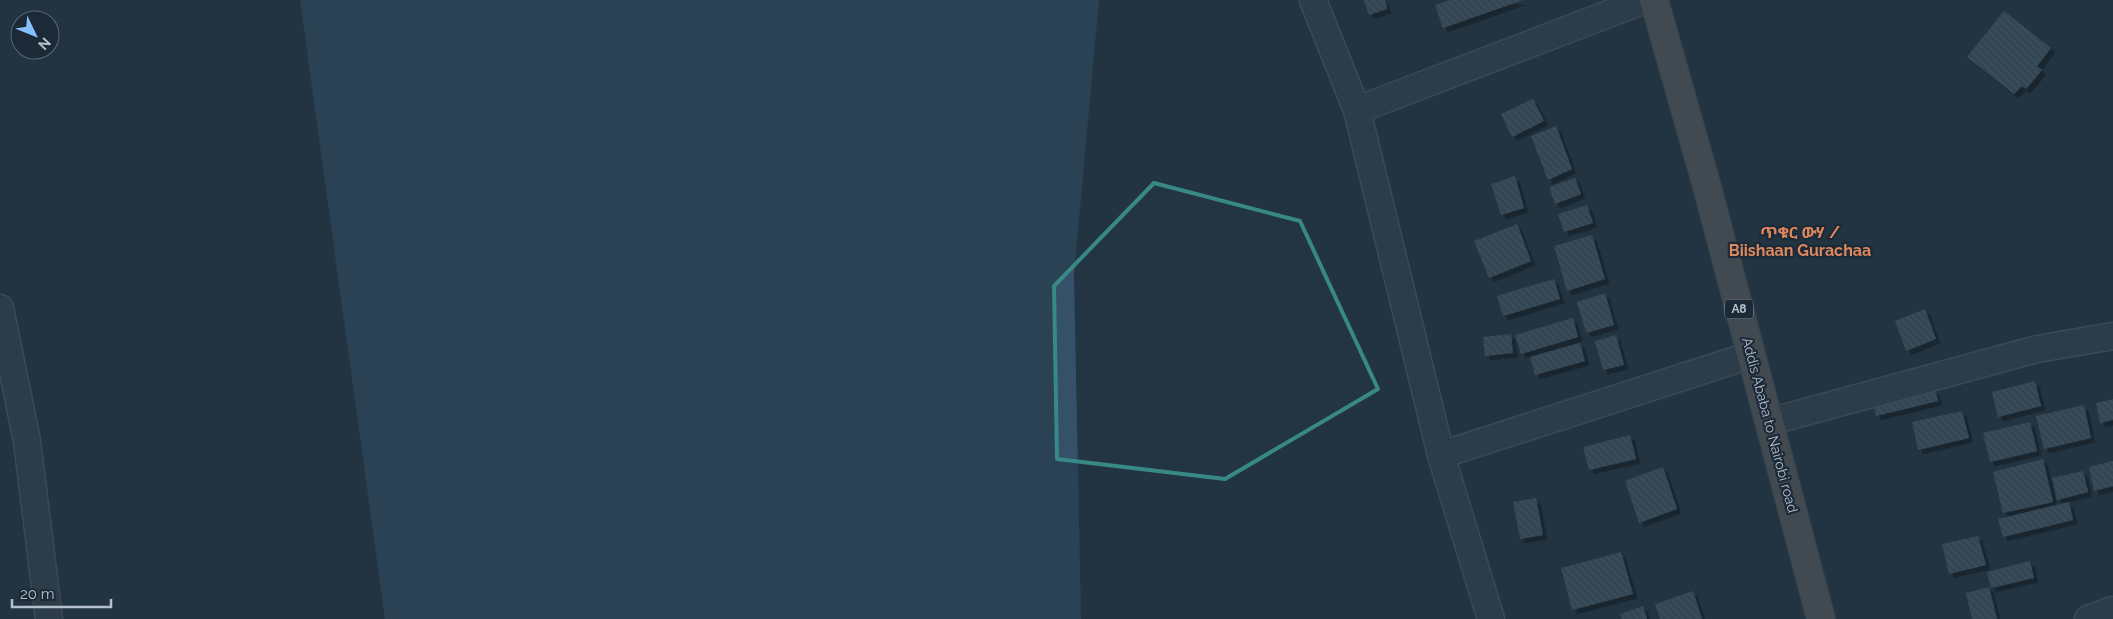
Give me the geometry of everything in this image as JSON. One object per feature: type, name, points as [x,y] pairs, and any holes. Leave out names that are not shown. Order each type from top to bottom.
[{"type":"highway","name":"Addis Ababa to Nairobi road","points":[[1654,0],[1703,174],[1821,619]]},
{"type":"street","points":[[1313,0],[1357,110],[1442,455],[1491,619]]},
{"type":"street","points":[[1357,110],[1646,0]]},
{"type":"street","points":[[0,308],[26,441],[49,619]]},
{"type":"street","points":[[1769,422],[2037,348],[2113,336]]},
{"type":"street","points":[[1442,455],[1751,355]]},
{"type":"street","points":[[2088,619],[2113,610]]},
{"type":"highlighted area","points":[[1154,183],[1300,221],[1378,389],[1225,479],[1057,459],[1054,286]]},
{"type":"water","points":[[300,0],[1099,0],[1074,274],[1081,619],[385,619]]},
{"type":"building","points":[[1364,0],[1385,0],[1387,9],[1369,15]]},
{"type":"building","points":[[1450,0],[1523,0],[1443,28],[1435,5]]},
{"type":"building","points":[[2004,11],[2051,48],[2037,66],[2042,70],[2026,89],[2022,86],[2014,94],[1967,57]]},
{"type":"building","points":[[1533,99],[1544,121],[1512,137],[1501,114]]},
{"type":"building","points":[[1556,126],[1572,169],[1548,180],[1531,136]]},
{"type":"building","points":[[1515,176],[1524,208],[1501,215],[1491,184]]},
{"type":"building","points":[[1575,178],[1581,194],[1555,204],[1549,187]]},
{"type":"building","points":[[1587,205],[1593,223],[1564,232],[1558,214]]},
{"type":"building","points":[[1517,224],[1531,261],[1489,278],[1474,241]]},
{"type":"building","points":[[1592,235],[1605,279],[1567,291],[1554,246]]},
{"type":"building","points":[[1554,279],[1560,299],[1503,316],[1497,296]]},
{"type":"building","points":[[1605,293],[1614,325],[1586,333],[1577,302]]},
{"type":"building","points":[[1925,309],[1936,339],[1906,351],[1895,321]]},
{"type":"building","points":[[1573,318],[1578,337],[1521,354],[1515,335]]},
{"type":"building","points":[[1511,334],[1513,353],[1485,356],[1483,337]]},
{"type":"building","points":[[1616,335],[1624,365],[1603,370],[1595,341]]},
{"type":"building","points":[[1580,343],[1585,361],[1535,375],[1530,357]]},
{"type":"building","points":[[2035,381],[2041,406],[1998,417],[1992,392]]},
{"type":"building","points":[[1935,390],[1938,401],[1876,416],[1873,404]]},
{"type":"building","points":[[2113,399],[2113,420],[2100,423],[2096,403]]},
{"type":"building","points":[[2084,405],[2091,438],[2044,449],[2036,416]]},
{"type":"building","points":[[1962,411],[1969,438],[1918,450],[1912,422]]},
{"type":"building","points":[[2030,422],[2037,451],[1990,462],[1983,433]]},
{"type":"building","points":[[1630,435],[1636,459],[1589,470],[1583,447]]},
{"type":"building","points":[[2043,459],[2053,502],[2003,513],[1993,472]]},
{"type":"building","points":[[2113,461],[2113,486],[2094,491],[2089,467]]},
{"type":"building","points":[[1663,467],[1677,509],[1639,523],[1625,481]]},
{"type":"building","points":[[2083,471],[2088,492],[2057,500],[2052,478]]},
{"type":"building","points":[[1536,498],[1543,535],[1520,539],[1513,502]]},
{"type":"building","points":[[2069,502],[2073,520],[2003,537],[1998,519]]},
{"type":"building","points":[[1978,536],[1986,565],[1949,574],[1942,544]]},
{"type":"building","points":[[1621,552],[1633,594],[1572,610],[1561,568]]},
{"type":"building","points":[[2030,561],[2034,578],[1991,588],[1987,572]]},
{"type":"building","points":[[1989,587],[1997,619],[1972,619],[1966,593]]},
{"type":"building","points":[[1693,591],[1702,619],[1660,619],[1655,604]]},
{"type":"building","points":[[1643,606],[1647,619],[1622,619],[1620,614]]},
{"type":"district","name":"ጥቁር ውሃ / Biishaan Gurachaa","points":[[1800,241]]}]
